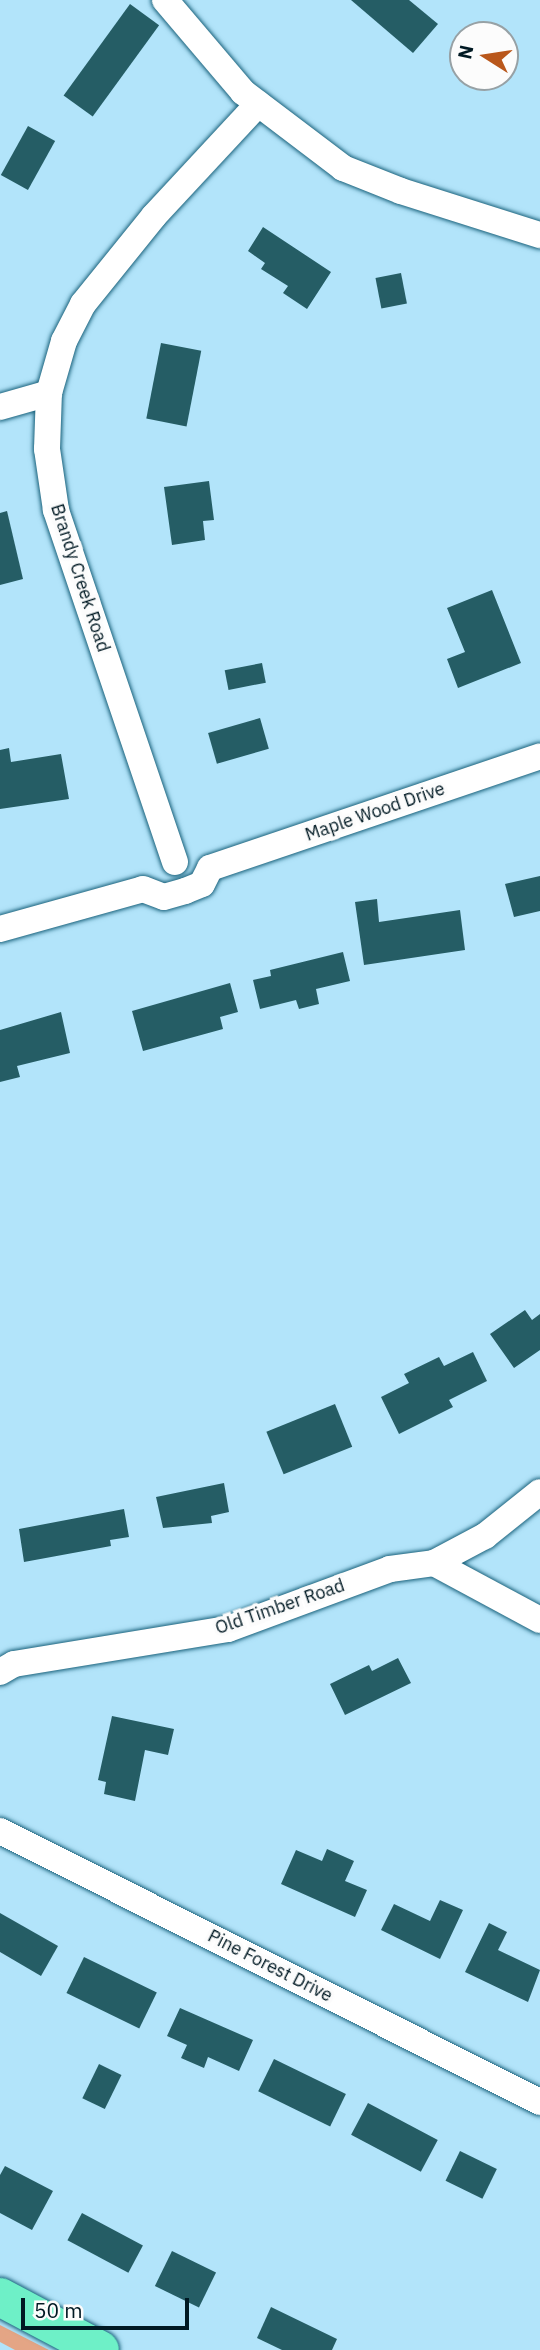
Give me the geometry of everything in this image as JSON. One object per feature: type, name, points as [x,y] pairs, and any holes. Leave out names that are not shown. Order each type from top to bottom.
[{"type":"highway","points":[[0,2297],[100,2350]]},
{"type":"street","points":[[165,0],[258,104],[343,168],[401,191],[540,235]]},
{"type":"street","name":"Brandy Creek Road","points":[[175,862],[56,510],[47,450],[49,393],[64,341],[83,304],[154,216],[258,104]]},
{"type":"street","points":[[0,407],[49,393]]},
{"type":"street","name":"Maple Wood Drive","points":[[0,929],[143,889],[164,897],[185,891],[202,884],[210,868],[540,756]]},
{"type":"street","name":"Maple Wood Drive","points":[[175,862],[194,859],[210,868]]},
{"type":"street","points":[[143,889],[155,868],[175,862]]},
{"type":"street","name":"Old Timber Road","points":[[0,1672],[14,1664],[228,1629],[390,1569],[434,1563],[485,1536],[540,1492]]},
{"type":"street","points":[[434,1563],[540,1620]]},
{"type":"street","name":"Pine Forest Drive","points":[[0,1831],[540,2102]]},
{"type":"shaded area","points":[[0,2325],[49,2350],[15,2350],[0,2342]]},
{"type":"building","points":[[351,0],[409,0],[438,24],[413,53]]},
{"type":"building","points":[[130,4],[159,25],[93,117],[64,95]]},
{"type":"building","points":[[28,126],[55,141],[28,190],[1,175]]},
{"type":"building","points":[[263,227],[331,272],[307,309],[283,293],[288,286],[261,269],[265,263],[248,251]]},
{"type":"building","points":[[401,273],[407,303],[381,308],[375,278]]},
{"type":"building","points":[[161,343],[201,351],[187,426],[146,419]]},
{"type":"building","points":[[209,481],[214,520],[203,521],[205,540],[172,545],[164,487]]},
{"type":"building","points":[[7,511],[23,579],[0,585],[0,513]]},
{"type":"building","points":[[492,590],[521,663],[458,688],[447,659],[465,652],[447,608]]},
{"type":"building","points":[[262,663],[266,683],[229,690],[225,670]]},
{"type":"building","points":[[260,718],[269,749],[217,764],[208,733]]},
{"type":"building","points":[[9,748],[11,762],[61,754],[69,799],[0,809],[0,750]]},
{"type":"building","points":[[540,876],[540,911],[514,917],[505,884]]},
{"type":"building","points":[[377,899],[379,922],[460,910],[465,950],[364,965],[355,902]]},
{"type":"building","points":[[343,952],[350,981],[316,989],[319,1004],[299,1009],[296,1000],[260,1009],[253,980],[271,976],[270,970]]},
{"type":"building","points":[[230,983],[238,1012],[220,1017],[223,1029],[143,1051],[132,1011]]},
{"type":"building","points":[[61,1012],[70,1053],[17,1066],[20,1077],[0,1082],[0,1030]]},
{"type":"building","points":[[525,1310],[532,1320],[540,1314],[540,1350],[514,1368],[490,1334]]},
{"type":"building","points":[[473,1352],[487,1381],[449,1400],[453,1407],[399,1434],[381,1397],[409,1383],[404,1374],[439,1357],[444,1366]]},
{"type":"building","points":[[335,1404],[352,1447],[284,1474],[266,1432]]},
{"type":"building","points":[[224,1483],[229,1512],[211,1516],[212,1523],[163,1528],[156,1497]]},
{"type":"building","points":[[124,1509],[129,1537],[110,1540],[111,1546],[24,1562],[19,1529]]},
{"type":"building","points":[[398,1658],[411,1683],[345,1715],[330,1684],[369,1665],[372,1671]]},
{"type":"building","points":[[112,1716],[174,1729],[168,1755],[145,1750],[135,1801],[104,1794],[106,1782],[98,1780]]},
{"type":"building","points":[[327,1849],[354,1861],[345,1881],[367,1890],[355,1917],[281,1884],[296,1850],[322,1861]]},
{"type":"building","points":[[440,1900],[463,1910],[440,1959],[381,1930],[394,1904],[430,1921]]},
{"type":"building","points":[[0,1913],[58,1946],[41,1976],[0,1952]]},
{"type":"building","points":[[489,1923],[507,1932],[498,1950],[540,1970],[528,2002],[465,1972]]},
{"type":"building","points":[[84,1957],[157,1993],[139,2028],[66,1993]]},
{"type":"building","points":[[180,2008],[253,2040],[239,2071],[208,2057],[204,2068],[181,2058],[187,2045],[167,2036]]},
{"type":"building","points":[[274,2059],[346,2094],[330,2126],[258,2091]]},
{"type":"building","points":[[99,2064],[121,2075],[105,2109],[82,2098]]},
{"type":"building","points":[[368,2103],[438,2140],[421,2172],[351,2135]]},
{"type":"building","points":[[460,2151],[497,2169],[482,2199],[446,2181]]},
{"type":"building","points":[[5,2166],[53,2191],[32,2230],[0,2213],[0,2175]]},
{"type":"building","points":[[82,2213],[143,2245],[128,2273],[67,2240]]},
{"type":"building","points":[[172,2251],[216,2272],[199,2308],[155,2286]]},
{"type":"building","points":[[271,2307],[337,2339],[332,2350],[282,2350],[257,2338]]}]
